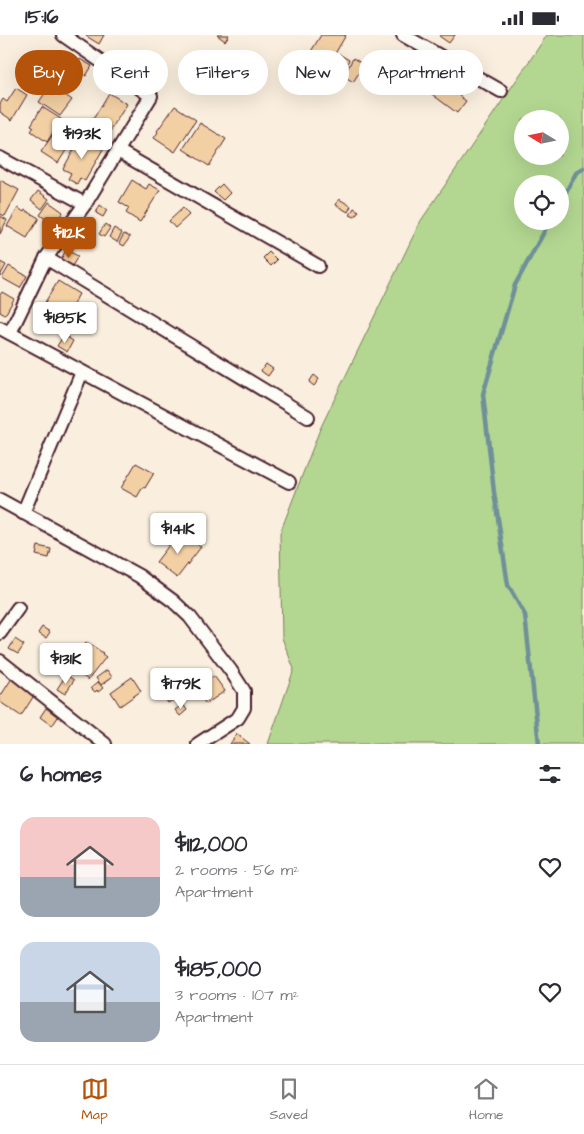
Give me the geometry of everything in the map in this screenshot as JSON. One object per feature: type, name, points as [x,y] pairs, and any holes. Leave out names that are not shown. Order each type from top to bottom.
[{"type":"street","points":[[63,35],[152,96],[85,204],[46,258],[5,331],[289,482]]},
{"type":"street","points":[[403,35],[501,91]]},
{"type":"street","points":[[118,151],[318,266]]},
{"type":"street","points":[[0,158],[85,204]]},
{"type":"street","points":[[46,258],[308,417]]},
{"type":"street","points":[[22,513],[82,372]]},
{"type":"street","points":[[0,500],[139,576],[173,601],[190,617],[244,691],[244,708],[238,718],[198,744]]},
{"type":"street","points":[[0,633],[18,607]]},
{"type":"street","points":[[0,661],[105,744]]},
{"type":"green space","points":[[547,35],[584,35],[584,744],[268,744],[294,669],[282,638],[280,533],[320,429],[420,222]]},
{"type":"building","points":[[87,35],[104,35],[99,44]]},
{"type":"building","points":[[217,35],[229,35],[225,41]]},
{"type":"building","points":[[321,35],[346,35],[337,50],[312,50]]},
{"type":"building","points":[[440,35],[455,35],[449,43]]},
{"type":"building","points":[[353,58],[359,62],[359,73],[353,82],[349,79],[349,66]]},
{"type":"building","points":[[83,61],[92,66],[86,76],[83,74]]},
{"type":"building","points":[[15,90],[15,95],[27,95],[12,120],[0,112],[0,104],[3,99],[7,102]]},
{"type":"building","points":[[44,95],[65,95],[72,100],[60,116],[39,102]]},
{"type":"building","points":[[108,95],[112,95],[127,104],[110,131],[92,121]]},
{"type":"building","points":[[433,95],[458,95],[466,101],[457,113]]},
{"type":"building","points":[[175,106],[196,120],[175,152],[154,138]]},
{"type":"building","points":[[42,107],[61,119],[47,142],[31,131],[34,127],[31,125]]},
{"type":"building","points":[[200,123],[226,139],[209,166],[183,149]]},
{"type":"building","points":[[58,127],[74,138],[58,163],[41,152]]},
{"type":"building","points":[[81,137],[103,149],[85,181],[80,178],[77,184],[68,179],[71,173],[63,169]]},
{"type":"building","points":[[0,180],[19,190],[5,216],[0,214]]},
{"type":"building","points":[[132,180],[146,189],[149,184],[160,190],[140,222],[126,213],[129,208],[119,202]]},
{"type":"building","points":[[222,184],[230,193],[223,200],[214,192]]},
{"type":"building","points":[[38,191],[49,199],[42,209],[31,200]]},
{"type":"building","points":[[339,199],[351,206],[348,212],[336,205]]},
{"type":"building","points":[[49,202],[63,212],[54,225],[40,215]]},
{"type":"building","points":[[100,205],[107,210],[103,217],[96,213]]},
{"type":"building","points":[[18,208],[39,218],[27,238],[7,226]]},
{"type":"building","points":[[183,208],[189,215],[175,228],[169,221]]},
{"type":"building","points":[[354,208],[359,211],[355,217],[350,215]]},
{"type":"building","points":[[0,216],[7,220],[0,234]]},
{"type":"building","points":[[105,224],[110,228],[104,237],[99,234]]},
{"type":"building","points":[[114,228],[122,233],[117,242],[109,237]]},
{"type":"building","points":[[124,234],[130,237],[124,246],[119,243]]},
{"type":"building","points":[[66,250],[78,256],[71,268],[60,261]]},
{"type":"building","points":[[269,252],[277,260],[271,266],[263,258]]},
{"type":"building","points":[[0,262],[6,265],[0,276]]},
{"type":"building","points":[[9,266],[27,276],[20,288],[2,278]]},
{"type":"building","points":[[58,281],[79,294],[66,317],[44,304]]},
{"type":"building","points":[[2,292],[14,299],[5,315],[0,312],[0,295]]},
{"type":"building","points":[[64,335],[73,341],[67,352],[57,346]]},
{"type":"building","points":[[266,364],[273,369],[268,376],[261,371]]},
{"type":"building","points":[[314,375],[319,379],[314,386],[309,382]]},
{"type":"building","points":[[136,463],[154,473],[137,497],[121,488]]},
{"type":"building","points":[[180,531],[201,547],[177,578],[156,562]]},
{"type":"building","points":[[38,546],[51,549],[49,558],[36,555]]},
{"type":"building","points":[[42,627],[50,632],[46,638],[38,633]]},
{"type":"building","points":[[15,639],[24,645],[18,654],[9,649]]},
{"type":"building","points":[[87,642],[106,657],[88,680],[72,667],[81,657],[77,654]]},
{"type":"building","points":[[107,670],[112,677],[101,685],[96,678]]},
{"type":"building","points":[[188,672],[194,680],[188,684],[182,676]]},
{"type":"building","points":[[66,675],[74,680],[65,694],[57,689]]},
{"type":"building","points":[[214,676],[225,691],[206,704],[195,689]]},
{"type":"building","points":[[132,677],[141,691],[120,706],[111,692]]},
{"type":"building","points":[[12,678],[35,694],[21,716],[0,702],[0,697]]},
{"type":"building","points":[[98,682],[103,688],[95,692],[91,688]]},
{"type":"building","points":[[169,685],[176,698],[168,703],[160,690]]},
{"type":"building","points":[[183,704],[187,710],[180,716],[175,710]]},
{"type":"building","points":[[46,708],[58,717],[52,726],[40,717]]},
{"type":"building","points":[[237,734],[250,744],[230,744]]},
{"type":"waterway","points":[[569,186],[576,173],[584,168]]},
{"type":"waterway","points":[[539,744],[525,615],[508,585],[494,492],[483,394],[515,285],[545,230]]}]
